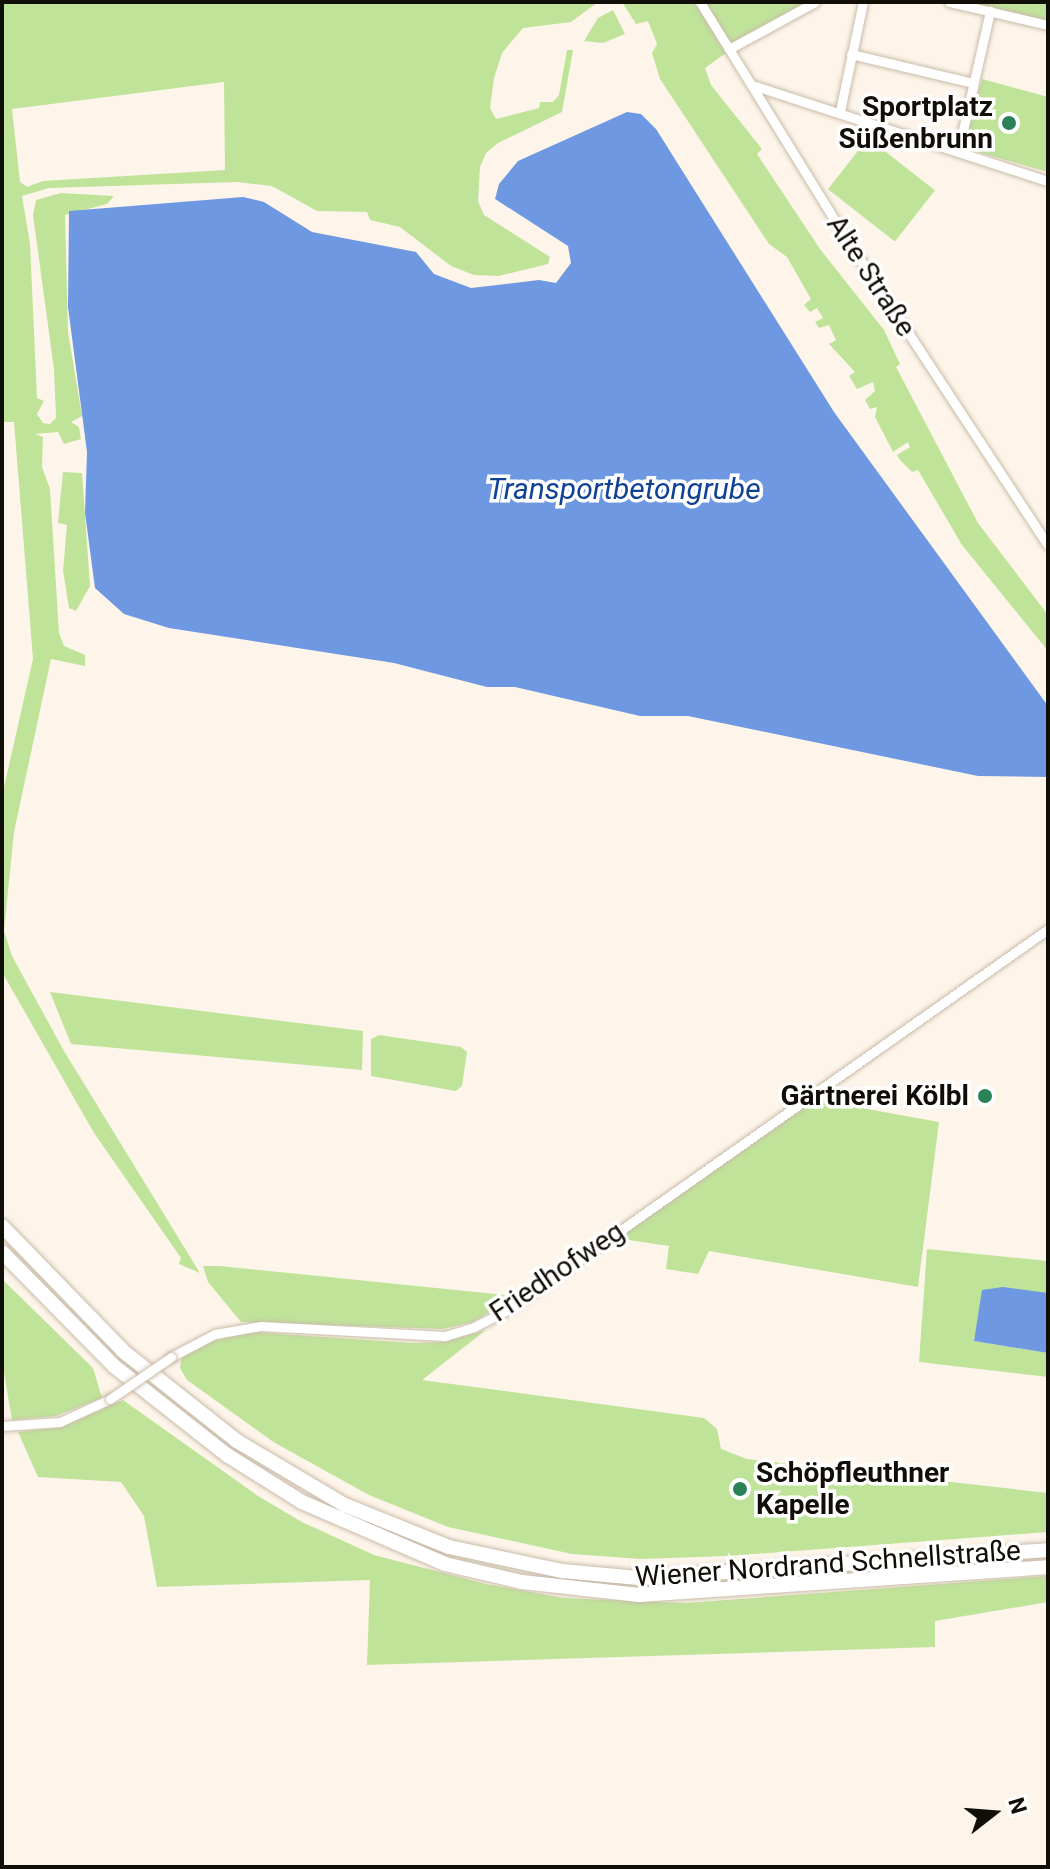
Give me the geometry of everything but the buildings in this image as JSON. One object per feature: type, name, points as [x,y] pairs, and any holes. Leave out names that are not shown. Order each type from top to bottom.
[{"type":"highway","name":"Wiener Nordrand Schnellstraße","points":[[2,1226],[94,1325],[212,1424],[310,1487],[449,1547],[550,1569],[639,1578],[1048,1550]]},
{"type":"highway","name":"Wiener Nordrand Schnellstraße","points":[[2,1252],[114,1366],[227,1455],[314,1508],[445,1564],[522,1582],[639,1595],[1048,1567]]},
{"type":"street","name":"Alte Straße","points":[[700,2],[1048,545]]},
{"type":"street","points":[[729,49],[815,2]]},
{"type":"street","points":[[840,111],[863,2]]},
{"type":"street","points":[[949,2],[1048,25]]},
{"type":"street","points":[[958,152],[990,11]]},
{"type":"street","points":[[851,54],[973,83]]},
{"type":"street","points":[[752,85],[840,111],[1048,181]]},
{"type":"street","name":"Friedhofweg","points":[[2,1426],[60,1422],[110,1399],[171,1357],[215,1334],[261,1326],[445,1336],[474,1327],[509,1309],[1048,929]]},
{"type":"green space","points":[[2,2],[598,2],[571,22],[523,28],[502,53],[494,78],[490,108],[496,119],[539,108],[540,102],[553,102],[559,95],[567,50],[573,50],[562,112],[498,143],[486,153],[480,167],[478,201],[484,215],[550,257],[548,264],[499,276],[474,275],[451,266],[400,227],[370,220],[367,212],[317,211],[272,186],[237,182],[49,188],[22,196],[30,244],[37,398],[44,401],[37,414],[43,423],[50,424],[56,418],[54,369],[33,215],[36,200],[61,193],[114,196],[107,204],[65,215],[68,332],[82,416],[71,422],[79,427],[81,439],[64,444],[58,432],[35,434],[43,437],[42,467],[50,489],[59,633],[64,646],[85,655],[85,666],[51,659],[14,832],[4,931],[12,956],[64,1051],[200,1273],[179,1264],[181,1258],[94,1133],[2,972],[2,796],[33,659],[14,422],[2,422]],"holes":[[[224,82],[225,170],[43,181],[27,187],[20,182],[12,109]]]},
{"type":"green space","points":[[622,2],[694,2],[726,53],[705,68],[711,85],[762,149],[757,154],[820,249],[884,330],[900,364],[896,367],[978,523],[1048,615],[1048,651],[962,545],[918,470],[912,472],[900,460],[897,455],[910,447],[908,442],[893,452],[875,417],[877,407],[870,409],[865,400],[875,391],[873,382],[857,389],[849,376],[855,372],[829,344],[836,340],[829,325],[819,328],[815,322],[823,318],[817,308],[810,312],[804,305],[811,299],[787,257],[769,244],[660,79],[652,53],[657,44],[648,21],[636,24]]},
{"type":"green space","points":[[700,2],[815,2],[729,49]]},
{"type":"green space","points":[[949,2],[1048,2],[1048,25]]},
{"type":"green space","points":[[613,10],[625,34],[603,43],[584,41],[598,18]]},
{"type":"green space","name":"Sportplatz Süßenbrunn","points":[[982,79],[1048,97],[1048,172],[963,148]]},
{"type":"green space","points":[[868,138],[935,190],[895,242],[828,189]]},
{"type":"green space","points":[[63,472],[82,473],[90,586],[76,611],[69,608],[63,571],[67,525],[58,523]]},
{"type":"green space","points":[[50,992],[363,1031],[362,1070],[71,1044]]},
{"type":"green space","points":[[379,1035],[461,1047],[467,1052],[462,1086],[456,1091],[371,1076],[371,1039]]},
{"type":"green space","points":[[812,1099],[939,1122],[918,1287],[709,1251],[698,1274],[666,1269],[669,1246],[622,1239],[624,1232]]},
{"type":"green space","points":[[927,1249],[1048,1261],[1048,1293],[983,1290],[974,1341],[1048,1353],[1048,1377],[919,1362]]},
{"type":"green space","points":[[203,1266],[516,1296],[473,1322],[443,1329],[241,1322],[208,1282]]},
{"type":"green space","points":[[2,1279],[93,1368],[102,1398],[56,1416],[12,1420],[2,1361]]},
{"type":"green space","points":[[486,1330],[422,1380],[704,1418],[717,1429],[721,1449],[747,1459],[1048,1493],[1048,1532],[727,1556],[641,1559],[572,1554],[448,1527],[369,1495],[275,1443],[187,1380],[180,1368],[182,1355],[201,1344],[250,1332],[411,1343],[445,1342]]},
{"type":"green space","points":[[123,1400],[258,1496],[302,1522],[374,1555],[486,1584],[564,1598],[686,1603],[1048,1576],[1048,1602],[935,1621],[935,1647],[367,1665],[370,1580],[157,1587],[144,1516],[121,1482],[38,1477],[18,1432],[61,1427]]},
{"type":"water","name":"Transportbetongrube","points":[[627,112],[641,114],[656,129],[834,412],[1048,706],[1048,777],[978,776],[688,716],[640,716],[515,687],[487,687],[394,663],[169,628],[124,614],[95,588],[85,513],[87,452],[68,307],[69,211],[243,197],[264,202],[312,232],[416,252],[434,274],[471,288],[539,280],[556,283],[571,263],[568,246],[495,199],[499,184],[518,161]]},
{"type":"water","points":[[1003,1287],[1048,1293],[1048,1353],[974,1341],[982,1290]]},
{"type":"place","name":"Sportplatz Süßenbrunn","points":[[1009,123]]},
{"type":"place","name":"Gärtnerei Kölbl","points":[[985,1096]]},
{"type":"place","name":"Schöpfleuthner Kapelle","points":[[740,1489]]}]
